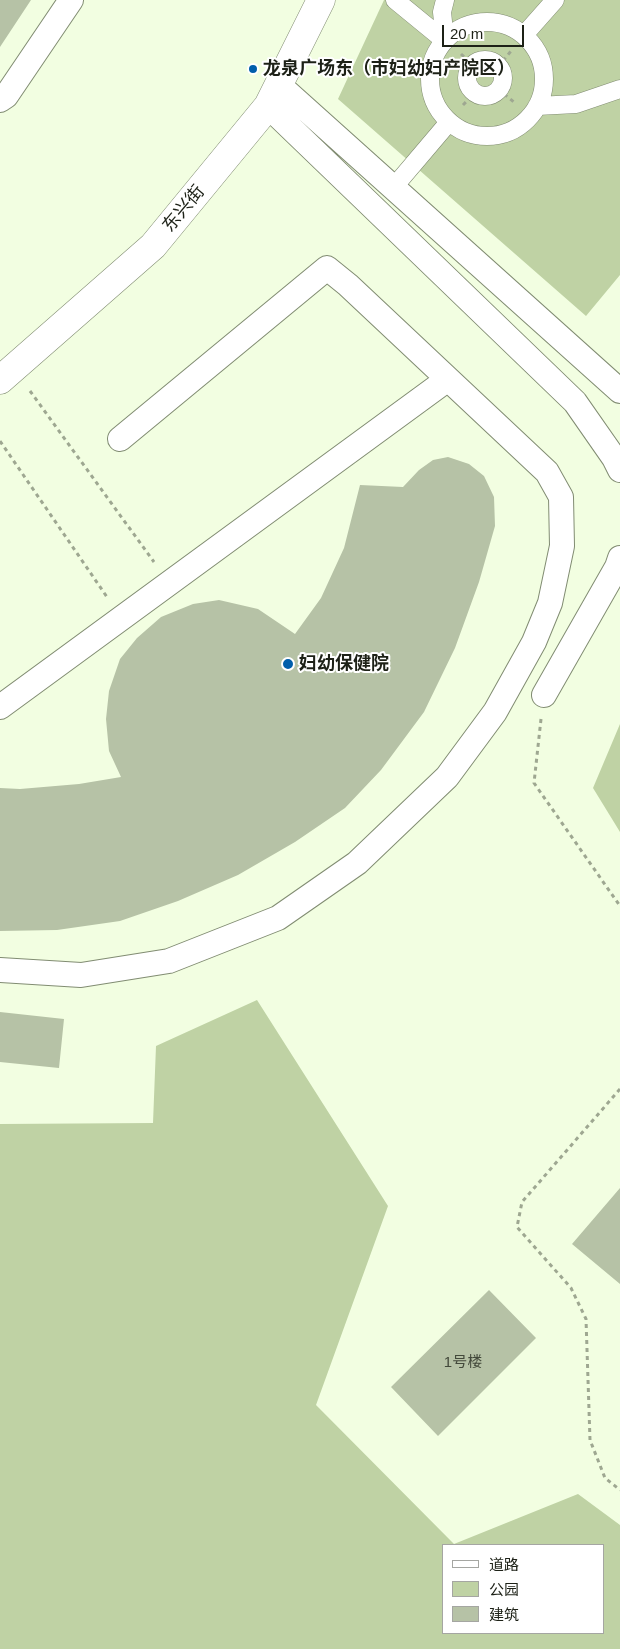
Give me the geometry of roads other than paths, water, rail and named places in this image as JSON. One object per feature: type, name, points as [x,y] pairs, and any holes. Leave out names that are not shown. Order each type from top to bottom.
[{"type":"street","points":[[0,100],[6,96],[71,0]]},
{"type":"street","name":"东兴街","points":[[7,374],[153,246],[273,96],[321,0]]},
{"type":"street","points":[[394,0],[444,41]]},
{"type":"street","points":[[444,41],[442,12],[445,0]]},
{"type":"street","points":[[524,35],[555,0]]},
{"type":"street","points":[[480,22],[497,22],[513,28],[524,35],[536,50],[543,64],[544,80],[542,96],[537,106],[524,122],[512,131],[496,136],[481,136],[465,132],[449,122],[440,112],[432,97],[430,80],[432,64],[438,48],[444,41],[464,26],[480,22]]},
{"type":"street","points":[[537,106],[576,104],[620,89]]},
{"type":"street","points":[[273,96],[392,188],[620,391]]},
{"type":"street","points":[[273,96],[575,402],[614,458],[620,470]]},
{"type":"street","points":[[392,188],[449,122]]},
{"type":"street","points":[[0,970],[81,975],[169,961],[278,918],[357,863],[448,777],[496,712],[534,642],[550,603],[562,546],[562,497],[547,472],[348,285],[327,268],[120,439]]},
{"type":"street","points":[[0,707],[448,379]]},
{"type":"street","points":[[544,695],[617,567],[620,558]]},
{"type":"place","name":"龙泉广场东（市妇幼妇产院区）","points":[[253,69]]},
{"type":"place","name":"妇幼保健院","points":[[288,664]]}]
